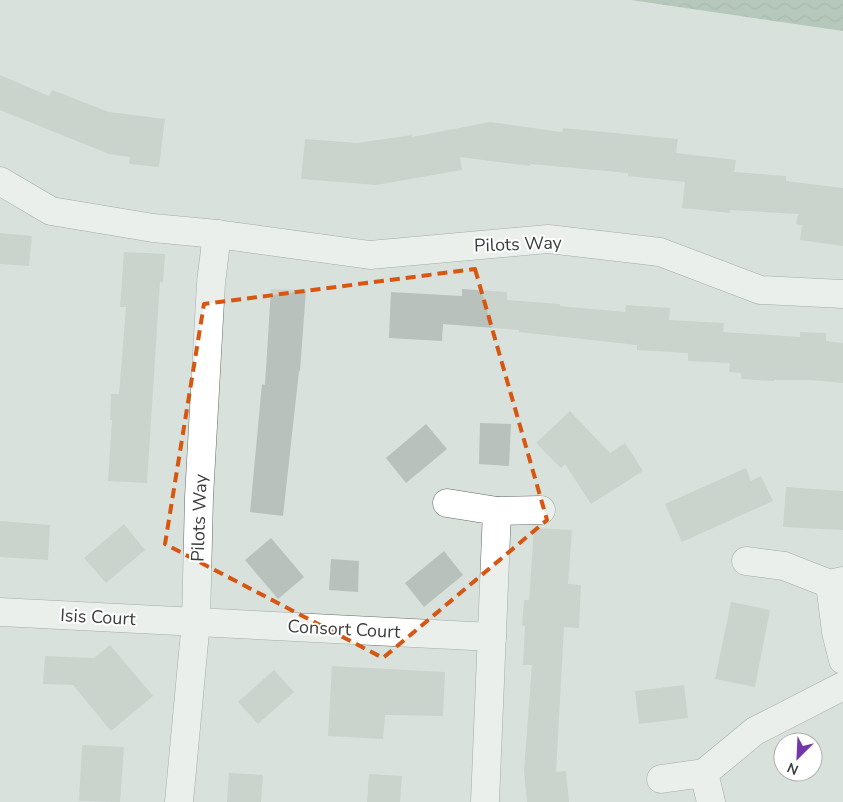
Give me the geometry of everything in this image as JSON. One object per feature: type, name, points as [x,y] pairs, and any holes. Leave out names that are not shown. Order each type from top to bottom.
[{"type":"street","name":"Pilots Way","points":[[0,181],[51,211],[153,228],[217,234],[370,255],[548,239],[660,252],[760,290],[843,294]]},
{"type":"street","name":"Pilots Way","points":[[179,802],[196,621],[200,478],[212,283],[217,234]]},
{"type":"street","points":[[447,504],[497,511],[541,510]]},
{"type":"street","points":[[484,802],[497,511]]},
{"type":"street","points":[[746,561],[784,566],[837,583],[836,632],[843,660]]},
{"type":"street","name":"Isis Court","points":[[0,612],[196,621]]},
{"type":"street","name":"Consort Court","points":[[196,621],[492,637]]},
{"type":"street","points":[[661,779],[704,773],[755,731],[843,686]]},
{"type":"street","points":[[704,773],[712,802]]},
{"type":"highlighted area","points":[[475,269],[547,520],[383,658],[165,544],[204,304]]},
{"type":"water","points":[[631,0],[843,0],[843,31]]},
{"type":"building","points":[[0,75],[49,96],[52,90],[109,112],[165,119],[159,167],[129,164],[130,157],[109,154],[0,110]]},
{"type":"building","points":[[490,122],[562,132],[563,128],[678,139],[676,153],[736,160],[734,172],[786,176],[786,181],[843,188],[843,246],[800,240],[802,225],[796,224],[798,214],[730,210],[730,213],[682,208],[685,182],[628,176],[628,173],[530,164],[530,166],[460,157],[462,170],[376,185],[301,179],[305,139],[357,143],[412,135],[412,137]]},
{"type":"building","points":[[0,233],[32,236],[29,266],[0,264]]},
{"type":"building","points":[[124,252],[165,254],[163,282],[160,282],[147,483],[108,481],[112,420],[110,420],[111,394],[119,394],[126,307],[120,307]]},
{"type":"building","points":[[271,289],[306,290],[300,371],[283,516],[250,512],[262,384],[265,385]]},
{"type":"building","points":[[462,289],[507,292],[507,300],[625,312],[626,305],[670,308],[669,320],[724,323],[723,332],[800,337],[800,332],[826,333],[826,341],[843,343],[843,383],[810,380],[774,381],[741,379],[741,373],[729,372],[730,363],[688,361],[688,353],[637,350],[637,345],[519,332],[519,330],[443,324],[442,341],[389,338],[391,292],[462,296]]},
{"type":"building","points":[[570,411],[610,453],[625,443],[643,471],[591,504],[565,464],[561,468],[536,443]]},
{"type":"building","points":[[480,423],[511,424],[509,466],[479,464]]},
{"type":"building","points":[[426,424],[447,449],[406,483],[386,458]]},
{"type":"building","points":[[746,468],[751,481],[761,476],[773,501],[682,542],[665,504]]},
{"type":"building","points":[[786,487],[843,491],[843,530],[783,527]]},
{"type":"building","points":[[0,521],[50,525],[48,560],[0,557]]},
{"type":"building","points":[[124,524],[145,550],[106,583],[84,558]]},
{"type":"building","points":[[534,528],[572,530],[568,584],[581,585],[579,628],[564,627],[556,772],[566,771],[569,802],[527,802],[524,771],[532,665],[523,665],[525,626],[522,625],[524,600],[529,600]]},
{"type":"building","points":[[271,538],[304,577],[278,599],[245,560]]},
{"type":"building","points":[[444,551],[463,575],[424,607],[405,583]]},
{"type":"building","points":[[331,559],[359,561],[358,592],[329,590]]},
{"type":"building","points":[[731,602],[770,610],[755,687],[715,679]]},
{"type":"building","points":[[110,645],[153,696],[111,731],[73,685],[43,684],[45,656],[94,658]]},
{"type":"building","points":[[332,666],[445,672],[443,716],[385,715],[383,739],[328,736]]},
{"type":"building","points":[[274,670],[294,692],[258,724],[238,702]]},
{"type":"building","points":[[684,685],[688,718],[639,724],[635,691]]},
{"type":"building","points":[[82,745],[124,747],[120,802],[79,801]]},
{"type":"building","points":[[229,773],[263,775],[261,802],[227,802]]},
{"type":"building","points":[[369,774],[402,776],[400,802],[367,802]]}]
